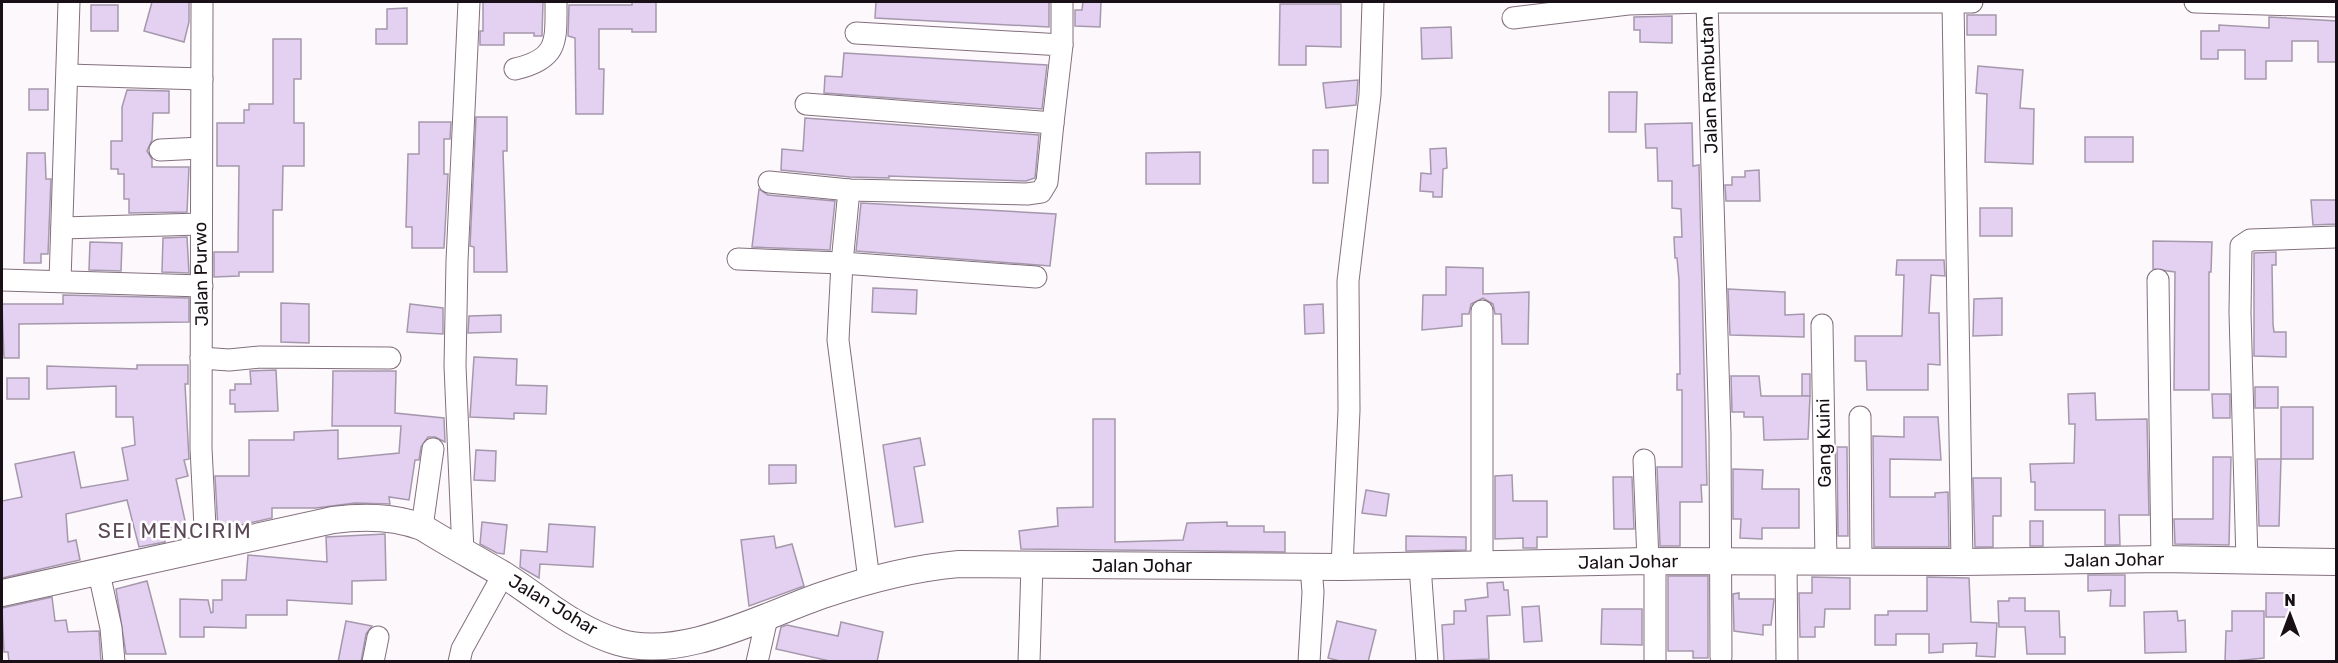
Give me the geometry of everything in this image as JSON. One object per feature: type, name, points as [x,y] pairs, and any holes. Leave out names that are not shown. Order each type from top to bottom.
[{"type":"street","points":[[60,281],[69,2]]},
{"type":"street","name":"Jalan Purwo","points":[[202,2],[200,224],[206,547]]},
{"type":"street","points":[[463,552],[455,366],[469,2]]},
{"type":"street","points":[[515,69],[535,65],[547,57],[556,36],[556,2]]},
{"type":"street","points":[[769,182],[849,190],[1028,194],[1041,192],[1047,182],[1062,45],[1062,2]]},
{"type":"street","points":[[1342,567],[1349,410],[1348,281],[1370,95],[1372,2]]},
{"type":"street","points":[[1513,18],[1628,3],[1707,2]]},
{"type":"street","name":"Jalan Rambutan","points":[[1721,657],[1720,434],[1707,2],[1972,2]]},
{"type":"street","points":[[1953,2],[1962,562]]},
{"type":"street","points":[[2195,2],[2327,5]]},
{"type":"street","points":[[856,33],[1062,45]]},
{"type":"street","points":[[68,75],[202,79]]},
{"type":"street","points":[[806,104],[1053,123]]},
{"type":"street","points":[[160,150],[201,148]]},
{"type":"street","points":[[849,190],[838,340],[869,580]]},
{"type":"street","points":[[62,228],[200,224]]},
{"type":"street","points":[[2247,561],[2240,313],[2241,246],[2250,240],[2337,237]]},
{"type":"street","points":[[738,259],[842,263],[1036,277]]},
{"type":"street","points":[[2,280],[202,286]]},
{"type":"street","points":[[2157,280],[2162,559]]},
{"type":"street","points":[[1482,311],[1482,564]]},
{"type":"street","name":"Gang Kuini","points":[[1822,325],[1826,561]]},
{"type":"street","points":[[201,358],[229,360],[260,357],[390,358]]},
{"type":"street","points":[[1860,417],[1860,561]]},
{"type":"street","points":[[422,527],[433,449]]},
{"type":"street","points":[[1644,460],[1652,561],[1655,662]]},
{"type":"street","name":"Jalan Johar","points":[[2,593],[99,573],[206,547],[354,517],[390,519],[422,527],[586,628],[628,645],[661,647],[768,618],[869,580],[928,566],[1342,567],[1652,561],[1962,562],[2162,559],[2337,562]]},
{"type":"street","points":[[1786,561],[1787,662]]},
{"type":"street","points":[[1029,662],[1032,565]]},
{"type":"street","points":[[1420,566],[1427,662]]},
{"type":"street","points":[[1309,662],[1313,592],[1311,567]]},
{"type":"street","points":[[99,573],[111,628],[114,662]]},
{"type":"street","points":[[459,662],[462,649],[503,575]]},
{"type":"street","points":[[757,662],[768,618]]},
{"type":"street","points":[[373,662],[378,637]]},
{"type":"building","points":[[152,2],[189,2],[189,22],[184,42],[144,31]]},
{"type":"building","points":[[483,2],[543,2],[542,36],[534,36],[534,33],[504,33],[504,45],[480,45],[480,31],[483,31]]},
{"type":"building","points":[[632,2],[656,2],[656,32],[599,29],[599,69],[604,69],[603,114],[576,114],[575,38],[568,36],[569,5],[632,5]]},
{"type":"building","points":[[876,2],[1049,2],[1049,27],[875,18]]},
{"type":"building","points":[[1083,2],[1101,2],[1100,27],[1075,26],[1075,10],[1082,10]]},
{"type":"building","points":[[1280,4],[1341,4],[1341,47],[1306,46],[1306,65],[1279,65]]},
{"type":"building","points":[[91,5],[118,5],[118,31],[91,31]]},
{"type":"building","points":[[407,8],[407,44],[376,44],[376,29],[387,29],[387,9]]},
{"type":"building","points":[[1967,15],[1996,15],[1996,35],[1967,35]]},
{"type":"building","points":[[1672,16],[1672,43],[1640,42],[1640,30],[1634,30],[1634,17]]},
{"type":"building","points":[[2269,17],[2337,21],[2337,62],[2318,62],[2318,41],[2292,41],[2292,61],[2266,61],[2266,79],[2245,79],[2245,50],[2218,50],[2218,59],[2201,59],[2201,31],[2219,31],[2219,25],[2269,28]]},
{"type":"building","points":[[1451,27],[1452,58],[1422,59],[1421,28]]},
{"type":"building","points":[[273,39],[301,39],[301,79],[294,79],[294,123],[304,123],[304,166],[283,166],[282,210],[273,210],[273,272],[239,272],[239,276],[214,277],[214,252],[238,252],[239,166],[217,166],[217,123],[244,123],[244,110],[249,110],[249,104],[273,104]]},
{"type":"building","points":[[844,53],[1047,65],[1042,109],[824,93],[825,76],[842,77]]},
{"type":"building","points":[[1978,66],[2023,70],[2020,108],[2034,109],[2033,164],[1985,162],[1987,94],[1976,93]]},
{"type":"building","points":[[1358,80],[1356,105],[1326,108],[1323,83]]},
{"type":"building","points":[[29,89],[48,89],[48,110],[29,110]]},
{"type":"building","points":[[127,90],[169,91],[169,113],[153,113],[152,140],[147,151],[152,159],[152,167],[189,167],[187,212],[129,213],[129,199],[124,199],[124,174],[118,174],[118,169],[111,169],[111,141],[122,141],[122,107]]},
{"type":"building","points":[[1609,92],[1637,92],[1636,132],[1609,132]]},
{"type":"building","points":[[476,117],[507,117],[507,151],[503,151],[507,272],[474,272],[474,247],[470,246]]},
{"type":"building","points":[[805,118],[1039,135],[1035,178],[1026,181],[889,176],[889,178],[850,177],[781,170],[782,149],[803,151]]},
{"type":"building","points":[[419,122],[451,122],[450,139],[444,139],[444,174],[448,174],[444,248],[412,248],[412,227],[406,227],[408,154],[419,154]]},
{"type":"building","points":[[1692,123],[1693,166],[1699,165],[1707,485],[1701,485],[1702,502],[1680,502],[1680,546],[1660,546],[1657,467],[1682,467],[1682,390],[1677,390],[1677,374],[1680,374],[1679,280],[1674,237],[1682,237],[1681,209],[1672,208],[1672,181],[1658,181],[1657,148],[1646,148],[1645,124]]},
{"type":"building","points":[[2085,137],[2133,137],[2133,162],[2085,162]]},
{"type":"building","points":[[1446,148],[1447,168],[1443,169],[1442,197],[1433,197],[1433,192],[1420,191],[1421,173],[1431,174],[1430,149]]},
{"type":"building","points":[[1313,150],[1328,150],[1328,183],[1313,183]]},
{"type":"building","points":[[1200,152],[1200,184],[1146,184],[1146,153]]},
{"type":"building","points":[[27,153],[45,153],[46,179],[51,179],[48,254],[41,254],[41,263],[24,263]]},
{"type":"building","points":[[1759,170],[1760,201],[1726,201],[1725,185],[1732,185],[1732,177],[1745,177],[1745,171]]},
{"type":"building","points":[[759,189],[768,195],[835,201],[830,250],[752,247]]},
{"type":"building","points":[[2311,200],[2337,200],[2337,224],[2313,225]]},
{"type":"building","points":[[861,203],[1056,214],[1050,266],[856,251]]},
{"type":"building","points":[[1980,208],[2012,208],[2012,236],[1980,236]]},
{"type":"building","points":[[187,237],[189,273],[162,272],[163,238]]},
{"type":"building","points":[[2153,241],[2212,242],[2211,272],[2209,272],[2209,390],[2174,390],[2175,272],[2153,269]]},
{"type":"building","points":[[90,242],[122,243],[121,271],[89,270]]},
{"type":"building","points":[[2276,252],[2276,265],[2272,265],[2273,324],[2274,332],[2286,332],[2286,357],[2254,356],[2254,253]]},
{"type":"building","points":[[1897,260],[1944,260],[1945,276],[1931,275],[1929,313],[1939,313],[1940,365],[1928,364],[1928,390],[1867,390],[1866,361],[1855,361],[1855,336],[1902,336],[1904,275],[1896,275]]},
{"type":"building","points":[[1446,267],[1483,268],[1483,294],[1529,292],[1528,344],[1502,344],[1501,314],[1495,314],[1493,304],[1483,298],[1471,304],[1469,314],[1462,314],[1462,326],[1422,330],[1423,295],[1446,295]]},
{"type":"building","points":[[873,288],[917,290],[916,314],[872,312]]},
{"type":"building","points":[[1728,289],[1785,292],[1785,315],[1804,314],[1804,337],[1730,335]]},
{"type":"building","points":[[63,295],[189,298],[189,322],[19,324],[19,358],[4,358],[2,304],[63,304]]},
{"type":"building","points":[[2002,298],[2002,335],[1973,336],[1974,299]]},
{"type":"building","points":[[281,303],[309,304],[309,343],[281,342]]},
{"type":"building","points":[[410,304],[443,308],[443,334],[407,332]]},
{"type":"building","points":[[1323,304],[1324,333],[1305,334],[1304,305]]},
{"type":"building","points":[[501,315],[501,332],[468,333],[469,316]]},
{"type":"building","points":[[474,357],[517,359],[516,385],[547,386],[546,414],[514,413],[514,419],[470,417]]},
{"type":"building","points":[[137,365],[188,365],[188,384],[185,384],[189,459],[184,460],[188,476],[176,479],[187,530],[166,530],[165,542],[139,547],[127,500],[66,514],[68,542],[76,540],[80,560],[2,578],[2,501],[22,497],[15,464],[74,452],[81,488],[128,480],[122,448],[135,445],[133,417],[116,417],[116,386],[47,389],[47,366],[137,369]]},
{"type":"building","points":[[276,370],[278,411],[235,412],[235,404],[230,404],[230,390],[235,390],[235,384],[251,384],[250,371]]},
{"type":"building","points":[[333,371],[396,371],[395,413],[444,418],[445,442],[435,437],[428,437],[421,447],[419,460],[415,460],[409,500],[389,497],[390,504],[355,503],[316,508],[272,508],[272,518],[218,530],[215,476],[249,476],[249,440],[294,440],[294,432],[338,430],[338,459],[399,453],[401,426],[332,426]]},
{"type":"building","points":[[1802,374],[1810,374],[1810,396],[1802,396]]},
{"type":"building","points":[[1731,376],[1759,376],[1761,396],[1810,396],[1808,439],[1764,440],[1763,417],[1744,417],[1744,412],[1732,412]]},
{"type":"building","points":[[7,378],[29,378],[29,399],[7,399]]},
{"type":"building","points":[[2255,387],[2278,387],[2278,408],[2255,408]]},
{"type":"building","points":[[2095,393],[2096,420],[2147,419],[2149,515],[2119,515],[2120,545],[2105,545],[2105,510],[2035,510],[2035,482],[2031,482],[2030,464],[2074,463],[2075,424],[2069,424],[2068,394]]},
{"type":"building","points":[[2212,394],[2230,394],[2230,418],[2213,418]]},
{"type":"building","points":[[2281,407],[2313,407],[2313,459],[2281,459]]},
{"type":"building","points":[[1904,417],[1938,417],[1941,460],[1890,459],[1890,497],[1935,497],[1935,493],[1948,492],[1949,547],[1874,547],[1873,436],[1904,437]]},
{"type":"building","points":[[1093,419],[1115,419],[1115,542],[1183,540],[1187,523],[1227,522],[1227,526],[1264,526],[1264,532],[1285,532],[1285,552],[1021,549],[1019,531],[1058,526],[1057,508],[1093,507]]},
{"type":"building","points":[[920,438],[925,465],[914,467],[923,522],[895,527],[883,445]]},
{"type":"building","points":[[1837,447],[1847,447],[1848,536],[1838,536]]},
{"type":"building","points":[[476,450],[496,451],[495,481],[474,480]]},
{"type":"building","points":[[2213,457],[2231,457],[2229,545],[2175,544],[2174,519],[2213,519]]},
{"type":"building","points":[[2257,459],[2281,459],[2279,526],[2259,526]]},
{"type":"building","points":[[769,465],[796,465],[796,483],[769,484]]},
{"type":"building","points":[[1733,469],[1763,470],[1762,489],[1799,489],[1799,528],[1762,528],[1762,539],[1740,538],[1741,519],[1733,519]]},
{"type":"building","points":[[1512,475],[1513,501],[1547,501],[1547,537],[1537,537],[1537,548],[1523,548],[1523,538],[1495,539],[1495,476]]},
{"type":"building","points":[[1613,477],[1632,477],[1634,529],[1614,529]]},
{"type":"building","points":[[1973,478],[2001,478],[2001,516],[1993,516],[1993,547],[1975,547]]},
{"type":"building","points":[[1366,490],[1389,494],[1386,516],[1362,513]]},
{"type":"building","points":[[2030,521],[2043,521],[2043,546],[2030,546]]},
{"type":"building","points":[[482,522],[507,525],[504,554],[480,544]]},
{"type":"building","points":[[549,524],[595,527],[593,567],[540,564],[539,578],[520,567],[521,550],[547,552]]},
{"type":"building","points":[[385,534],[386,580],[352,581],[352,604],[287,600],[287,615],[246,615],[246,628],[204,627],[204,637],[180,637],[180,599],[208,600],[211,613],[213,612],[213,600],[222,600],[222,580],[246,580],[248,555],[327,562],[326,537]]},
{"type":"building","points":[[774,536],[776,548],[792,544],[804,586],[749,606],[741,540]]},
{"type":"building","points":[[1406,536],[1466,537],[1466,550],[1406,551]]},
{"type":"building","points":[[2088,575],[2125,575],[2125,606],[2110,606],[2111,590],[2088,591]]},
{"type":"building","points":[[1668,576],[1708,576],[1708,658],[1693,658],[1693,651],[1668,651]]},
{"type":"building","points":[[1812,577],[1850,578],[1850,609],[1825,609],[1824,627],[1815,627],[1815,637],[1800,637],[1799,593],[1812,593]]},
{"type":"building","points":[[1927,577],[1969,578],[1971,622],[1997,623],[1995,657],[1976,656],[1977,643],[1943,644],[1943,652],[1929,653],[1929,634],[1896,634],[1896,645],[1875,645],[1875,615],[1888,615],[1888,611],[1927,611]]},
{"type":"building","points":[[147,581],[166,654],[126,654],[116,589]]},
{"type":"building","points":[[1503,582],[1504,590],[1508,590],[1510,615],[1487,616],[1489,659],[1444,661],[1442,625],[1454,624],[1454,611],[1466,611],[1465,600],[1488,597],[1487,583]]},
{"type":"building","points":[[1739,593],[1739,599],[1774,599],[1771,625],[1763,625],[1763,635],[1734,631],[1733,594]]},
{"type":"building","points":[[2266,593],[2291,593],[2291,617],[2266,617]]},
{"type":"building","points":[[52,597],[55,621],[66,620],[68,632],[99,631],[101,662],[9,662],[8,652],[4,652],[2,608]]},
{"type":"building","points":[[2009,598],[2025,598],[2025,611],[2059,611],[2060,637],[2065,637],[2065,654],[2027,654],[2025,627],[1999,627],[1998,601],[2009,601]]},
{"type":"building","points":[[1539,606],[1542,641],[1524,642],[1522,607]]},
{"type":"building","points":[[1602,609],[1642,609],[1642,645],[1601,644]]},
{"type":"building","points":[[2177,611],[2178,621],[2185,620],[2186,652],[2145,653],[2144,612]]},
{"type":"building","points":[[2232,611],[2264,611],[2264,658],[2225,662],[2226,631],[2232,631]]},
{"type":"building","points":[[346,621],[372,626],[366,634],[361,662],[338,662]]},
{"type":"building","points":[[1337,621],[1376,630],[1368,662],[1344,662],[1328,658]]},
{"type":"building","points":[[841,622],[883,632],[877,662],[834,662],[776,649],[781,627],[787,625],[838,636]]},
{"type":"district","name":"SEI MENCIRIM","points":[[175,530]]}]
